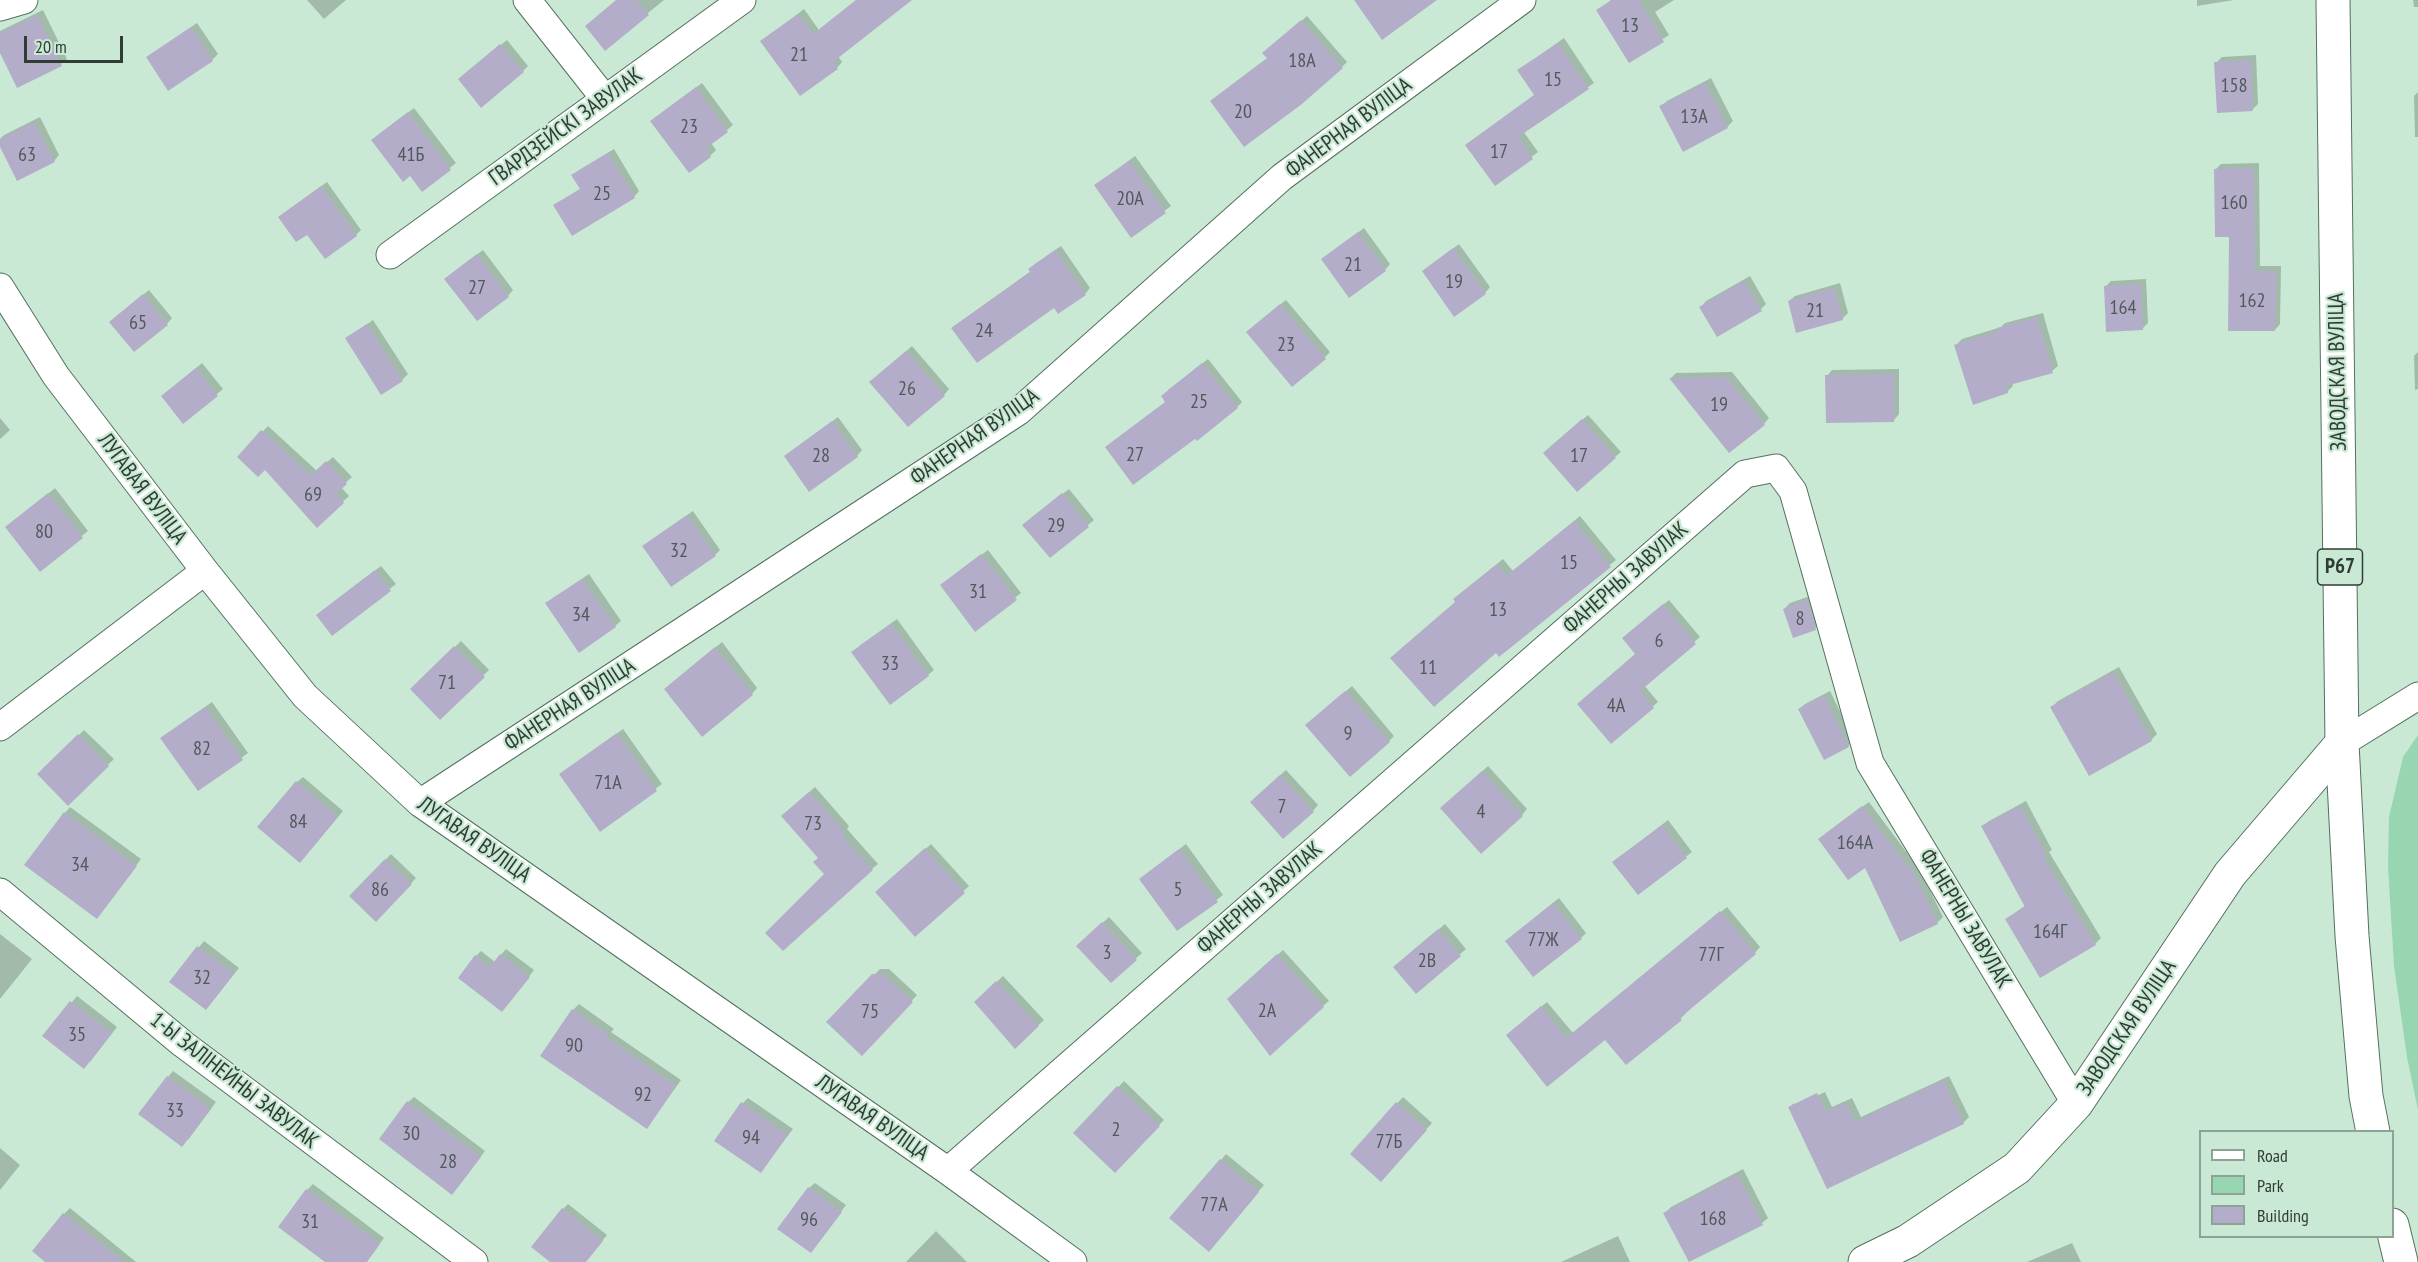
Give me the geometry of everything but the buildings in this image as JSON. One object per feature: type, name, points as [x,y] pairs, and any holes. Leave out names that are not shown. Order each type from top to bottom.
[{"type":"main road","name":"ЗАВОДСКАЯ ВУЛІЦА","points":[[2333,0],[2342,743],[2352,936],[2366,1096],[2373,1130]]},
{"type":"main road","name":"ЗАВОДСКАЯ ВУЛІЦА","points":[[1865,1262],[1908,1241],[2017,1168],[2076,1104],[2230,874],[2342,743]]},
{"type":"main road","points":[[2394,1233],[2401,1262]]},
{"type":"street","points":[[0,7],[24,0]]},
{"type":"street","points":[[528,0],[605,99]]},
{"type":"street","name":"ГВАРДЗЕЙСКІ ЗАВУЛАК","points":[[390,255],[742,0]]},
{"type":"street","name":"ФАНЕРНАЯ ВУЛІЦА","points":[[420,803],[1019,411],[1282,177],[1522,0]]},
{"type":"street","name":"ЛУГАВАЯ ВУЛІЦА","points":[[0,287],[56,376],[205,571],[305,696],[420,803],[948,1171],[1073,1262]]},
{"type":"street","name":"ФАНЕРНЫ ЗАВУЛАК","points":[[948,1171],[1745,474],[1776,468],[1793,491],[1870,763],[2076,1104]]},
{"type":"street","points":[[0,727],[205,571]]},
{"type":"street","points":[[2342,743],[2418,696]]},
{"type":"street","name":"1-Ы ЗАЛІНЕЙНЫ ЗАВУЛАК","points":[[0,892],[183,1044],[474,1262]]},
{"type":"green space","points":[[2418,735],[2418,1110],[2407,1057],[2394,966],[2388,867],[2389,817],[2403,757]]}]
